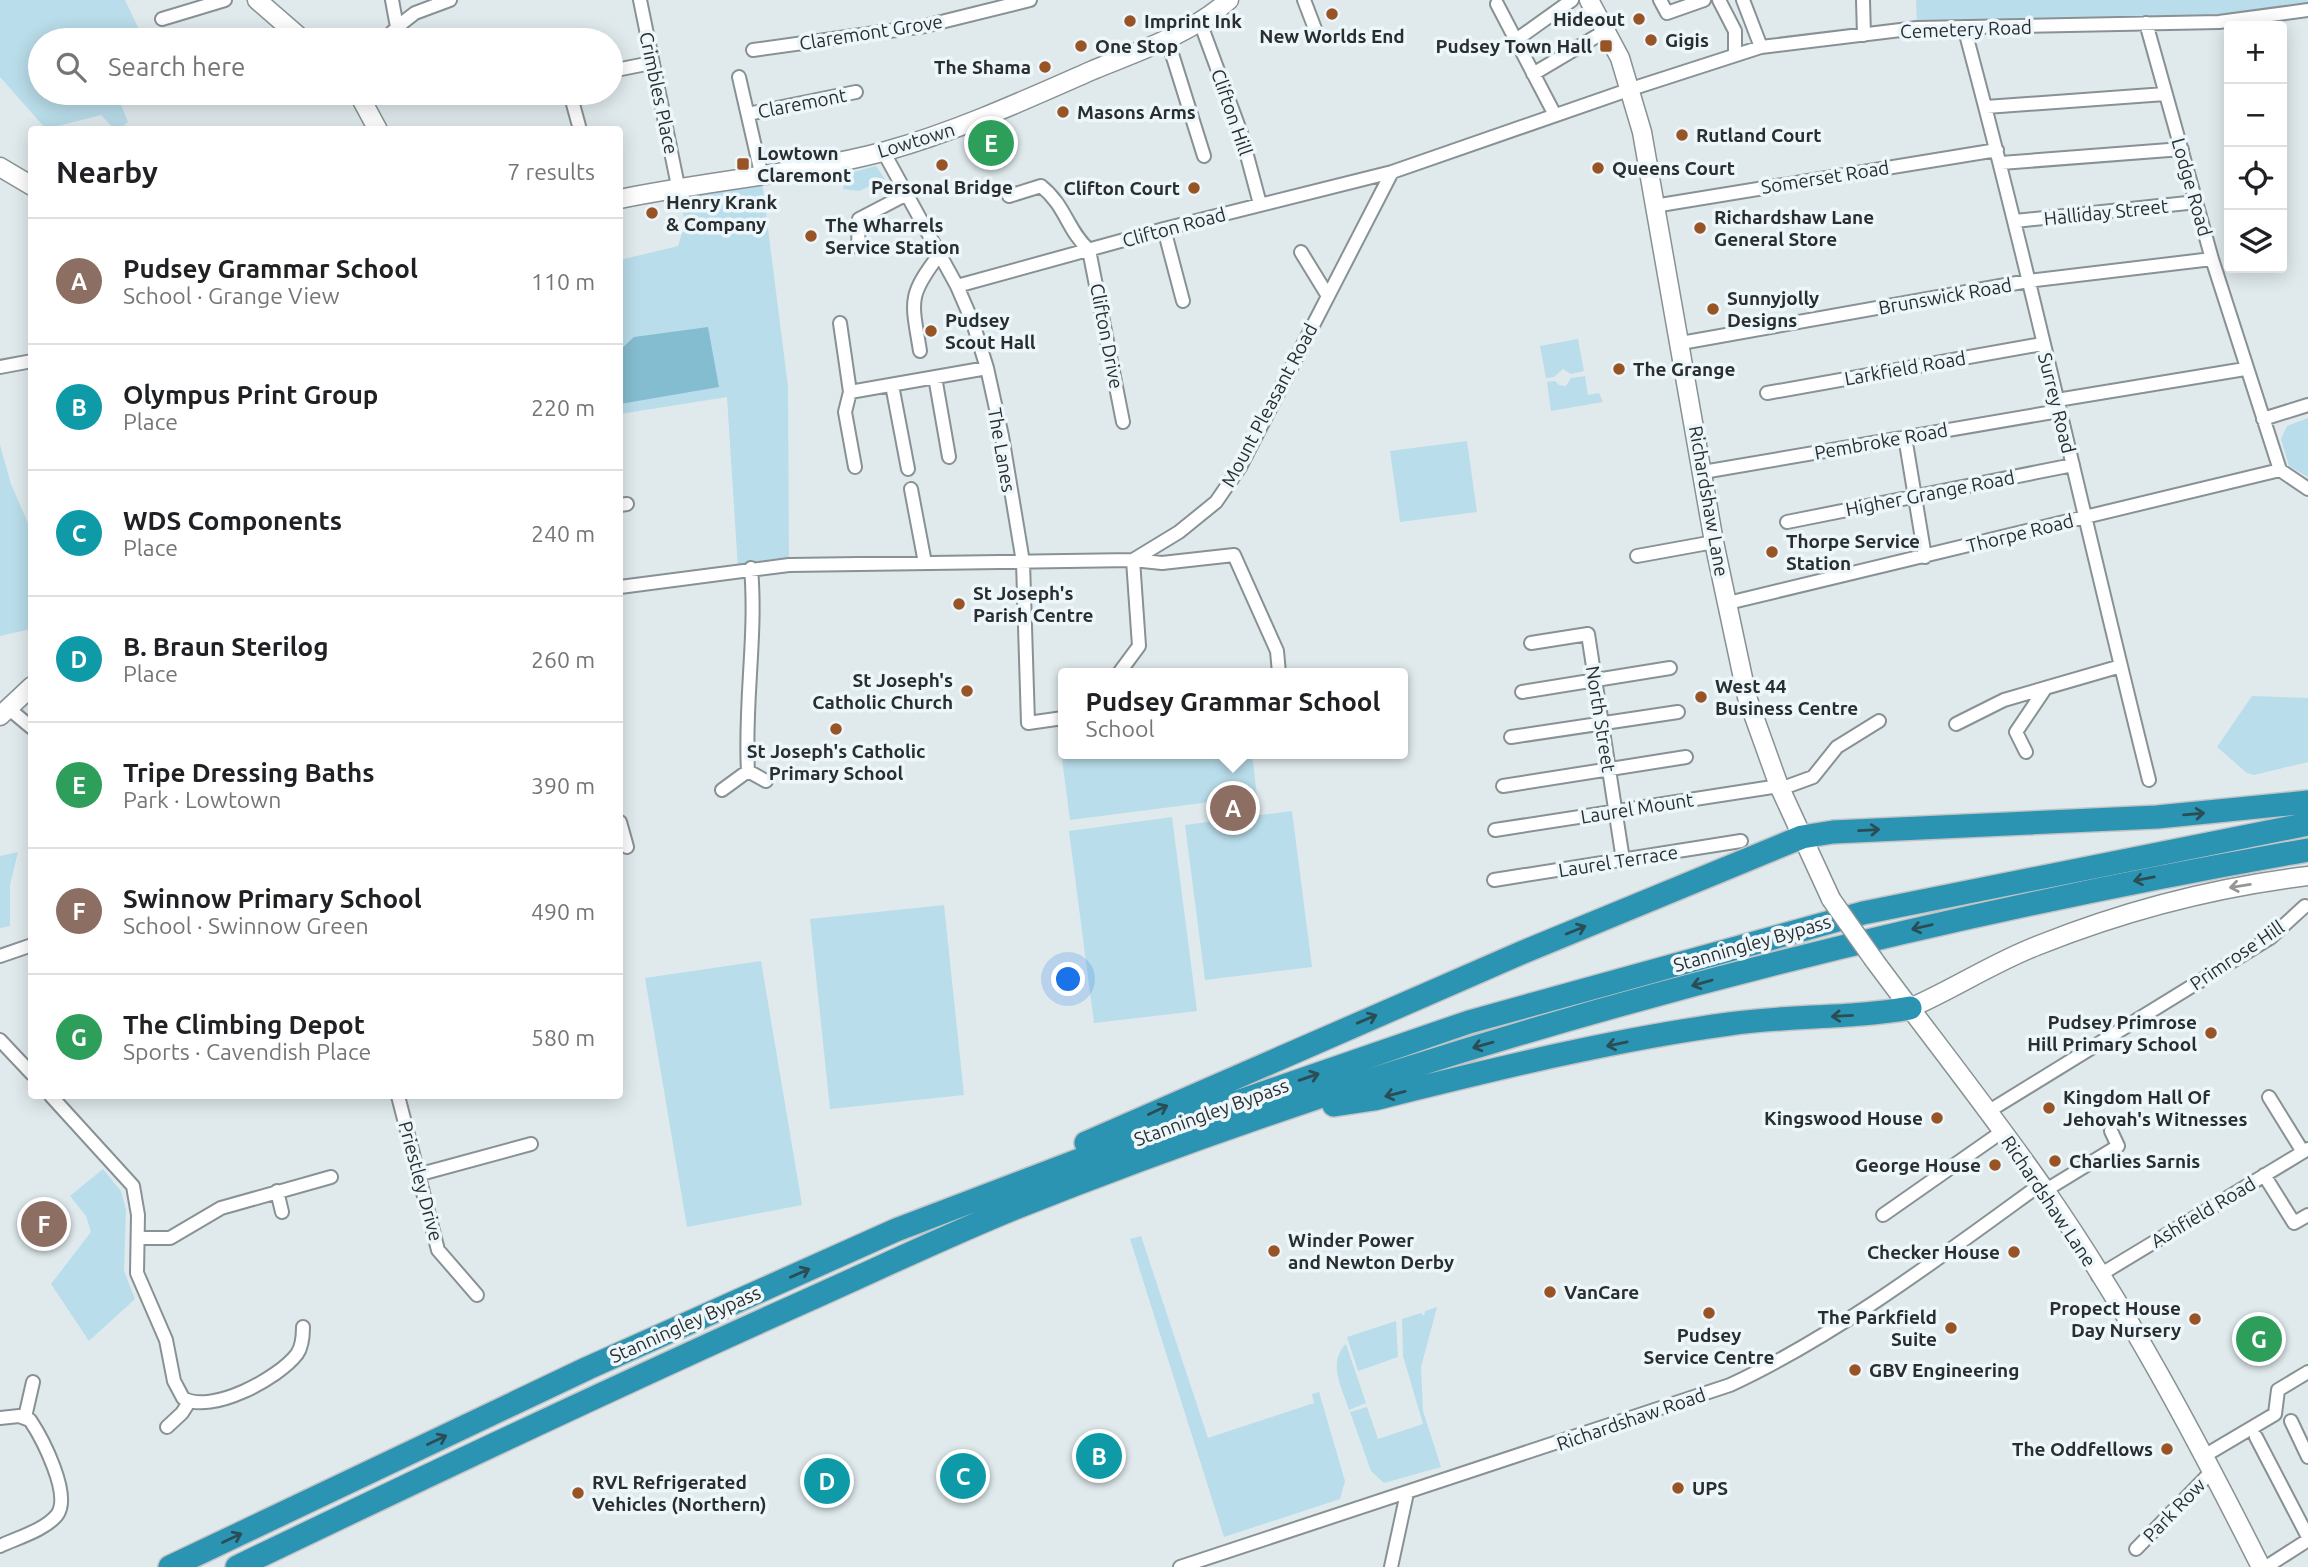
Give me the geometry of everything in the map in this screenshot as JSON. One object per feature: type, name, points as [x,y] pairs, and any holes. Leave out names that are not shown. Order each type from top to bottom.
[{"type":"highway","points":[[895,1230],[1180,1099],[1802,837],[1833,832],[2157,817],[2308,802]]},
{"type":"highway","name":"Stanningley Bypass","points":[[170,1567],[588,1368],[895,1230],[1182,1121],[1469,1022],[1863,912],[2308,824]]},
{"type":"highway","name":"Stanningley Bypass","points":[[237,1567],[589,1398],[1008,1211],[1277,1114],[1449,1055],[1794,957],[1987,912],[2308,849]]},
{"type":"highway","points":[[2191,870],[2308,861]]},
{"type":"highway","points":[[1277,1114],[1374,1099],[1488,1072],[1730,1024],[1876,1014],[1910,1008]]},
{"type":"main road","points":[[257,0],[289,28]]},
{"type":"main road","name":"Lowtown","points":[[623,198],[678,186],[883,152],[982,118],[1167,38],[1200,22],[1229,0]]},
{"type":"main road","name":"Richardshaw Lane","points":[[1589,0],[1607,30],[1631,89],[1681,343],[1714,542],[1747,697],[1779,788],[1831,899],[2043,1187],[2135,1330],[2264,1567]]},
{"type":"main road","points":[[364,105],[376,126]]},
{"type":"main road","points":[[0,167],[28,184]]},
{"type":"main road","points":[[4,712],[28,690]]},
{"type":"main road","points":[[1910,1008],[1975,973],[2040,944],[2209,891],[2308,876]]},
{"type":"street","points":[[162,19],[225,0]]},
{"type":"street","points":[[392,0],[397,27],[415,13],[450,0]]},
{"type":"street","name":"Crimbles Place","points":[[640,0],[678,186]]},
{"type":"street","name":"Claremont Grove","points":[[753,50],[925,26],[1030,0]]},
{"type":"street","points":[[1304,0],[1317,34]]},
{"type":"street","points":[[1516,40],[1572,0]]},
{"type":"street","points":[[1660,0],[1667,13],[1704,0]]},
{"type":"street","points":[[1719,0],[1735,31],[1735,53]]},
{"type":"street","points":[[1743,0],[1760,47]]},
{"type":"street","points":[[1863,0],[1864,35]]},
{"type":"street","points":[[1497,4],[1555,114]]},
{"type":"street","name":"Cemetery Road","points":[[1631,89],[1760,47],[1917,27],[2219,22],[2308,10]]},
{"type":"street","name":"Clifton Hill","points":[[1200,22],[1241,133],[1260,204]]},
{"type":"street","name":"Lodge Road","points":[[2146,23],[2212,259],[2245,369],[2280,470]]},
{"type":"street","name":"Surrey Road","points":[[1965,27],[2015,221],[2042,344],[2149,780]]},
{"type":"street","points":[[1533,74],[1607,30]]},
{"type":"street","points":[[1167,38],[1204,156]]},
{"type":"street","points":[[623,69],[651,63]]},
{"type":"street","name":"Claremont","points":[[739,77],[761,173]]},
{"type":"street","points":[[1392,172],[1631,89]]},
{"type":"street","name":"Claremont","points":[[748,114],[856,92]]},
{"type":"street","points":[[1986,107],[2165,94]]},
{"type":"street","points":[[573,105],[579,126]]},
{"type":"street","name":"Somerset Road","points":[[1654,206],[1999,157],[2182,149]]},
{"type":"street","name":"The Lanes","points":[[883,152],[957,286],[973,323],[1002,436],[1023,562],[1028,723],[1058,719]]},
{"type":"street","name":"Clifton Road","points":[[957,286],[1164,229],[1392,172]]},
{"type":"street","name":"Mount Pleasant Road","points":[[1133,560],[1179,532],[1216,502],[1240,467],[1392,172]]},
{"type":"street","points":[[1009,196],[1041,186],[1058,199],[1078,240],[1089,250]]},
{"type":"street","points":[[858,247],[859,219],[907,194]]},
{"type":"street","name":"Halliday Street","points":[[2015,221],[2197,202]]},
{"type":"street","points":[[1164,229],[1183,301]]},
{"type":"street","name":"Clifton Drive","points":[[1089,250],[1123,422]]},
{"type":"street","points":[[1301,252],[1328,296]]},
{"type":"street","points":[[920,351],[912,302],[921,279],[940,255]]},
{"type":"street","name":"Brunswick Road","points":[[1681,343],[2028,281],[2212,259]]},
{"type":"street","points":[[840,323],[850,392],[845,412],[855,467]]},
{"type":"street","name":"Larkfield Road","points":[[1767,393],[2042,344]]},
{"type":"street","points":[[0,367],[28,362]]},
{"type":"street","points":[[850,392],[986,368]]},
{"type":"street","name":"Pembroke Road","points":[[1703,472],[1905,437],[2245,369]]},
{"type":"street","points":[[935,377],[949,457]]},
{"type":"street","points":[[891,385],[908,469]]},
{"type":"street","points":[[2263,419],[2308,405]]},
{"type":"street","points":[[1905,437],[1925,557]]},
{"type":"street","name":"Higher Grange Road","points":[[1787,522],[2073,465]]},
{"type":"street","points":[[2280,470],[2308,489]]},
{"type":"street","name":"Thorpe Road","points":[[1727,603],[2280,470]]},
{"type":"street","points":[[911,489],[925,563]]},
{"type":"street","points":[[1637,556],[1714,542]]},
{"type":"street","points":[[623,587],[751,568],[1133,560],[1162,563],[1234,555],[1277,651],[1279,668]]},
{"type":"street","points":[[1123,668],[1139,646],[1133,560]]},
{"type":"street","points":[[748,771],[747,703],[755,608],[751,568]]},
{"type":"street","name":"North Street","points":[[1531,643],[1588,634],[1623,860]]},
{"type":"street","points":[[1956,724],[2004,700],[2121,666]]},
{"type":"street","points":[[1522,692],[1670,668]]},
{"type":"street","points":[[2026,752],[2015,732],[2045,689]]},
{"type":"street","points":[[4,712],[28,726]]},
{"type":"street","points":[[1511,737],[1678,712]]},
{"type":"street","name":"Laurel Mount","points":[[1494,830],[1779,788],[1813,777],[1837,747],[1879,722]]},
{"type":"street","points":[[1503,786],[1686,757]]},
{"type":"street","points":[[748,771],[766,781]]},
{"type":"street","points":[[722,790],[748,771]]},
{"type":"street","name":"Laurel Terrace","points":[[1494,880],[1741,841]]},
{"type":"street","points":[[623,849],[641,842]]},
{"type":"street","name":"Primrose Hill","points":[[1989,1111],[2270,938],[2305,906]]},
{"type":"street","points":[[0,956],[28,946]]},
{"type":"street","points":[[0,1040],[28,1070]]},
{"type":"street","points":[[2269,1097],[2305,1150]]},
{"type":"street","points":[[56,1099],[133,1186],[140,1286],[166,1340],[174,1381],[183,1398],[189,1402],[217,1402],[241,1392],[285,1365],[298,1353],[303,1327]]},
{"type":"street","name":"Priestley Drive","points":[[399,1099],[438,1250],[477,1295]]},
{"type":"street","points":[[1884,1215],[2003,1131]]},
{"type":"street","name":"Richardshaw Road","points":[[1180,1567],[1693,1399],[1765,1368],[1864,1307],[2043,1187],[2118,1146],[2111,1132]]},
{"type":"street","points":[[417,1175],[531,1144]]},
{"type":"street","name":"Ashfield Road","points":[[2098,1276],[2305,1150]]},
{"type":"street","points":[[2264,1175],[2294,1223],[2308,1215]]},
{"type":"street","points":[[138,1238],[170,1238],[221,1208],[331,1177]]},
{"type":"street","points":[[276,1191],[282,1212]]},
{"type":"street","name":"Park Row","points":[[2136,1549],[2208,1463],[2275,1414],[2278,1390],[2308,1372]]},
{"type":"street","points":[[24,1417],[33,1382]]},
{"type":"street","points":[[167,1427],[183,1413],[189,1402]]},
{"type":"street","points":[[0,1418],[24,1417],[34,1426],[60,1483],[61,1508],[47,1523],[0,1546]]},
{"type":"street","points":[[2291,1421],[2308,1457]]},
{"type":"street","points":[[2256,1437],[2308,1539],[2264,1567]]},
{"type":"street","points":[[1391,1567],[1407,1493]]},
{"type":"shaded area","points":[[0,0],[125,0],[138,28],[28,28],[28,105],[121,105],[128,122],[123,126],[111,126],[101,115],[58,126],[43,126],[0,77]]},
{"type":"shaded area","points":[[1916,0],[2308,0],[2308,10],[2219,22],[1917,28]]},
{"type":"shaded area","points":[[1005,125],[1014,144],[977,161],[969,141]]},
{"type":"shaded area","points":[[876,166],[885,179],[859,191],[843,189],[846,174]]},
{"type":"shaded area","points":[[761,173],[788,387],[789,565],[738,569],[727,397],[623,414],[623,259],[678,246],[685,223],[678,186]]},
{"type":"shaded area","points":[[708,327],[719,387],[623,403],[623,347],[634,337]]},
{"type":"shaded area","points":[[1578,339],[1584,371],[1571,374],[1563,369],[1554,377],[1546,378],[1540,346]]},
{"type":"shaded area","points":[[1585,376],[1588,395],[1599,393],[1603,402],[1551,411],[1547,382],[1555,381],[1566,386],[1571,378]]},
{"type":"shaded area","points":[[2308,418],[2308,477],[2289,466],[2281,439],[2287,426]]},
{"type":"shaded area","points":[[1467,441],[1477,512],[1400,522],[1390,451]]},
{"type":"shaded area","points":[[0,445],[11,484],[28,523],[28,630],[0,636]]},
{"type":"shaded area","points":[[2252,696],[2308,698],[2308,762],[2254,775],[2247,773],[2217,747]]},
{"type":"shaded area","points":[[1062,759],[1253,759],[1257,796],[1070,820]]},
{"type":"shaded area","points":[[1292,811],[1312,967],[1205,980],[1185,825]]},
{"type":"shaded area","points":[[1172,817],[1197,1011],[1094,1023],[1069,831]]},
{"type":"shaded area","points":[[18,852],[10,885],[10,926],[0,928],[0,856]]},
{"type":"shaded area","points":[[944,905],[964,1095],[830,1109],[810,919]]},
{"type":"shaded area","points":[[761,961],[802,1205],[687,1227],[645,978]]},
{"type":"shaded area","points":[[103,1169],[121,1191],[126,1210],[124,1271],[135,1299],[89,1341],[51,1284],[91,1232],[86,1216],[70,1196]]},
{"type":"shaded area","points":[[1141,1236],[1208,1438],[1314,1403],[1312,1394],[1319,1392],[1345,1481],[1340,1499],[1224,1537],[1130,1239]]},
{"type":"shaded area","points":[[1437,1307],[1421,1367],[1423,1411],[1441,1467],[1384,1483],[1371,1471],[1350,1412],[1367,1407],[1378,1439],[1423,1424],[1403,1356],[1402,1319],[1421,1313],[1424,1316],[1425,1311]]},
{"type":"shaded area","points":[[1396,1321],[1398,1357],[1358,1371],[1347,1337]]},
{"type":"shaded area","points":[[1346,1344],[1366,1403],[1349,1410],[1337,1367],[1340,1351]]},
{"type":"place","name":"New Worlds End","points":[[1332,14]]},
{"type":"place","name":"Hideout","points":[[1639,19]]},
{"type":"place","name":"Imprint Ink","points":[[1130,21]]},
{"type":"place","name":"Gigis","points":[[1651,40]]},
{"type":"place","name":"One Stop","points":[[1081,46]]},
{"type":"place","name":"Pudsey Town Hall","points":[[1606,46]]},
{"type":"place","name":"The Shama","points":[[1045,67]]},
{"type":"place","name":"Masons Arms","points":[[1063,112]]},
{"type":"place","name":"Rutland Court","points":[[1682,135]]},
{"type":"place","name":"Tripe Dressing Baths","points":[[991,143]]},
{"type":"place","name":"Lowtown Claremont","points":[[743,164]]},
{"type":"place","name":"Personal Bridge","points":[[942,165]]},
{"type":"place","name":"Queens Court","points":[[1598,168]]},
{"type":"place","name":"Clifton Court","points":[[1194,188]]},
{"type":"place","name":"Henry Krank & Company","points":[[652,213]]},
{"type":"place","name":"Richardshaw Lane General Store","points":[[1700,228]]},
{"type":"place","name":"The Wharrels Service Station","points":[[811,236]]},
{"type":"place","name":"Sunnyjolly Designs","points":[[1713,309]]},
{"type":"place","name":"Pudsey Scout Hall","points":[[931,331]]},
{"type":"place","name":"The Grange","points":[[1619,369]]},
{"type":"place","name":"Thorpe Service Station","points":[[1772,552]]},
{"type":"place","name":"St Joseph's Parish Centre","points":[[959,604]]},
{"type":"place","name":"St Joseph's Catholic Church","points":[[967,691]]},
{"type":"place","name":"West 44 Business Centre","points":[[1701,697]]},
{"type":"place","name":"St Joseph's Catholic Primary School","points":[[836,729]]},
{"type":"place","name":"Pudsey Grammar School","points":[[1233,808]]},
{"type":"place","name":"Pudsey Primrose Hill Primary School","points":[[2211,1033]]},
{"type":"place","name":"Kingdom Hall Of Jehovah's Witnesses","points":[[2049,1108]]},
{"type":"place","name":"Kingswood House","points":[[1937,1118]]},
{"type":"place","name":"Charlies Sarnis","points":[[2055,1161]]},
{"type":"place","name":"George House","points":[[1995,1165]]},
{"type":"place","name":"Swinnow Primary School","points":[[44,1224]]},
{"type":"place","name":"Winder Power and Newton Derby","points":[[1274,1251]]},
{"type":"place","name":"Checker House","points":[[2014,1252]]},
{"type":"place","name":"VanCare","points":[[1550,1292]]},
{"type":"place","name":"Pudsey Service Centre","points":[[1709,1313]]},
{"type":"place","name":"Propect House Day Nursery","points":[[2195,1319]]},
{"type":"place","name":"The Parkfield Suite","points":[[1951,1328]]},
{"type":"place","name":"The Climbing Depot","points":[[2259,1339]]},
{"type":"place","name":"GBV Engineering","points":[[1855,1370]]},
{"type":"place","name":"The Oddfellows","points":[[2167,1449]]},
{"type":"place","name":"Olympus Print Group","points":[[1099,1456]]},
{"type":"place","name":"WDS Components","points":[[963,1476]]},
{"type":"place","name":"B. Braun Sterilog","points":[[827,1481]]},
{"type":"place","name":"UPS","points":[[1678,1488]]},
{"type":"place","name":"RVL Refrigerated Vehicles (Northern)","points":[[578,1493]]}]
